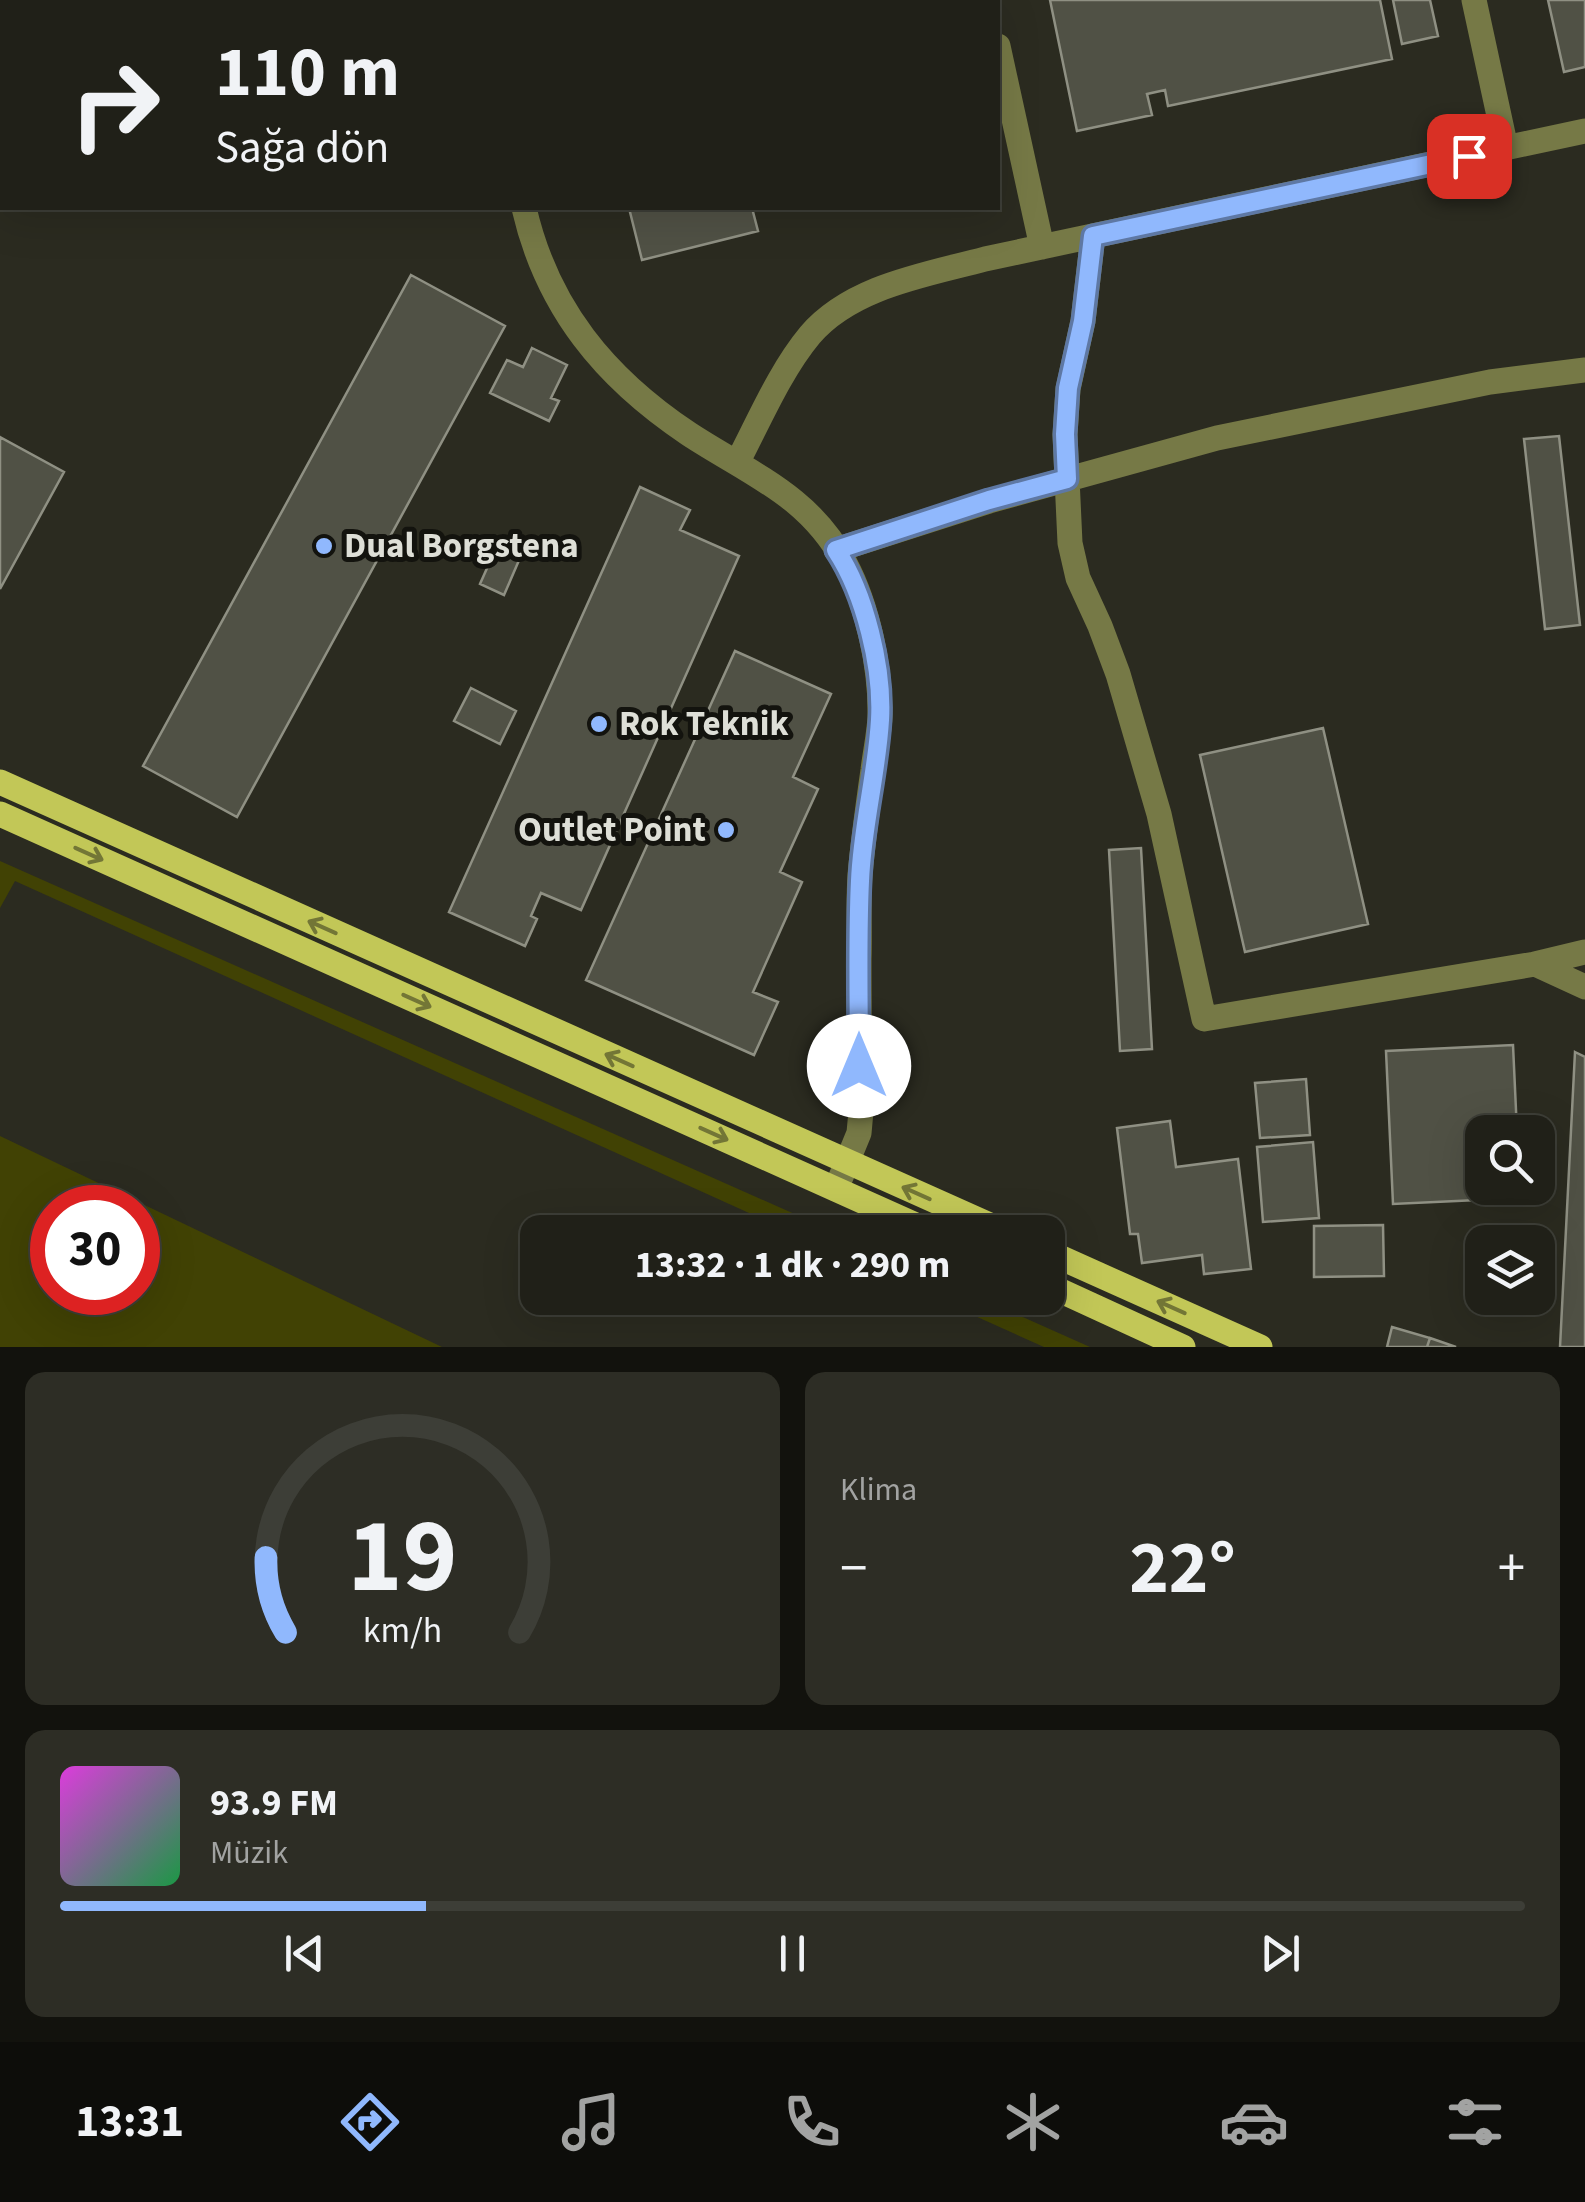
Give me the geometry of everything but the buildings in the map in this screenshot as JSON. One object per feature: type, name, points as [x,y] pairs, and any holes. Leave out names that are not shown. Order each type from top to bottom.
[{"type":"main road","points":[[0,782],[966,1215]]},
{"type":"main road","points":[[0,814],[893,1215]]},
{"type":"main road","points":[[1065,1260],[1260,1347]]},
{"type":"main road","points":[[1065,1294],[1183,1347]]},
{"type":"street","points":[[1474,0],[1506,148]]},
{"type":"street","points":[[1000,55],[1042,246]]},
{"type":"street","points":[[736,462],[811,334],[856,299],[902,282],[1042,246],[1585,132]]},
{"type":"street","points":[[525,210],[539,260],[583,340],[639,398],[690,435],[797,501],[826,534],[845,564],[871,639],[880,719],[860,879],[861,1111],[859,1132],[836,1190]]},
{"type":"street","points":[[1093,236],[1083,321],[1068,388],[1065,434],[1070,543],[1078,578],[1118,674],[1159,814],[1204,1018],[1535,964],[1585,952]]},
{"type":"street","points":[[836,550],[989,500],[1217,438],[1490,382],[1585,370]]},
{"type":"street","points":[[1535,964],[1585,987]]},
{"type":"shaded area","points":[[0,861],[797,1215],[753,1215],[15,881],[0,908]]},
{"type":"shaded area","points":[[0,1136],[103,1185],[30,1185],[30,1315],[160,1315],[160,1212],[442,1347],[0,1347]]},
{"type":"shaded area","points":[[973,1315],[1018,1315],[1090,1347],[1044,1347]]},
{"type":"place","name":"Dual Borgstena","points":[[324,546]]},
{"type":"place","name":"Rok Teknik","points":[[599,724]]},
{"type":"place","name":"Outlet Point","points":[[726,830]]},
{"type":"route","points":[[859,1066],[860,879],[880,719],[871,639],[859,599],[836,550],[1067,479],[1068,388],[1083,321],[1093,236],[1469,156]]}]
